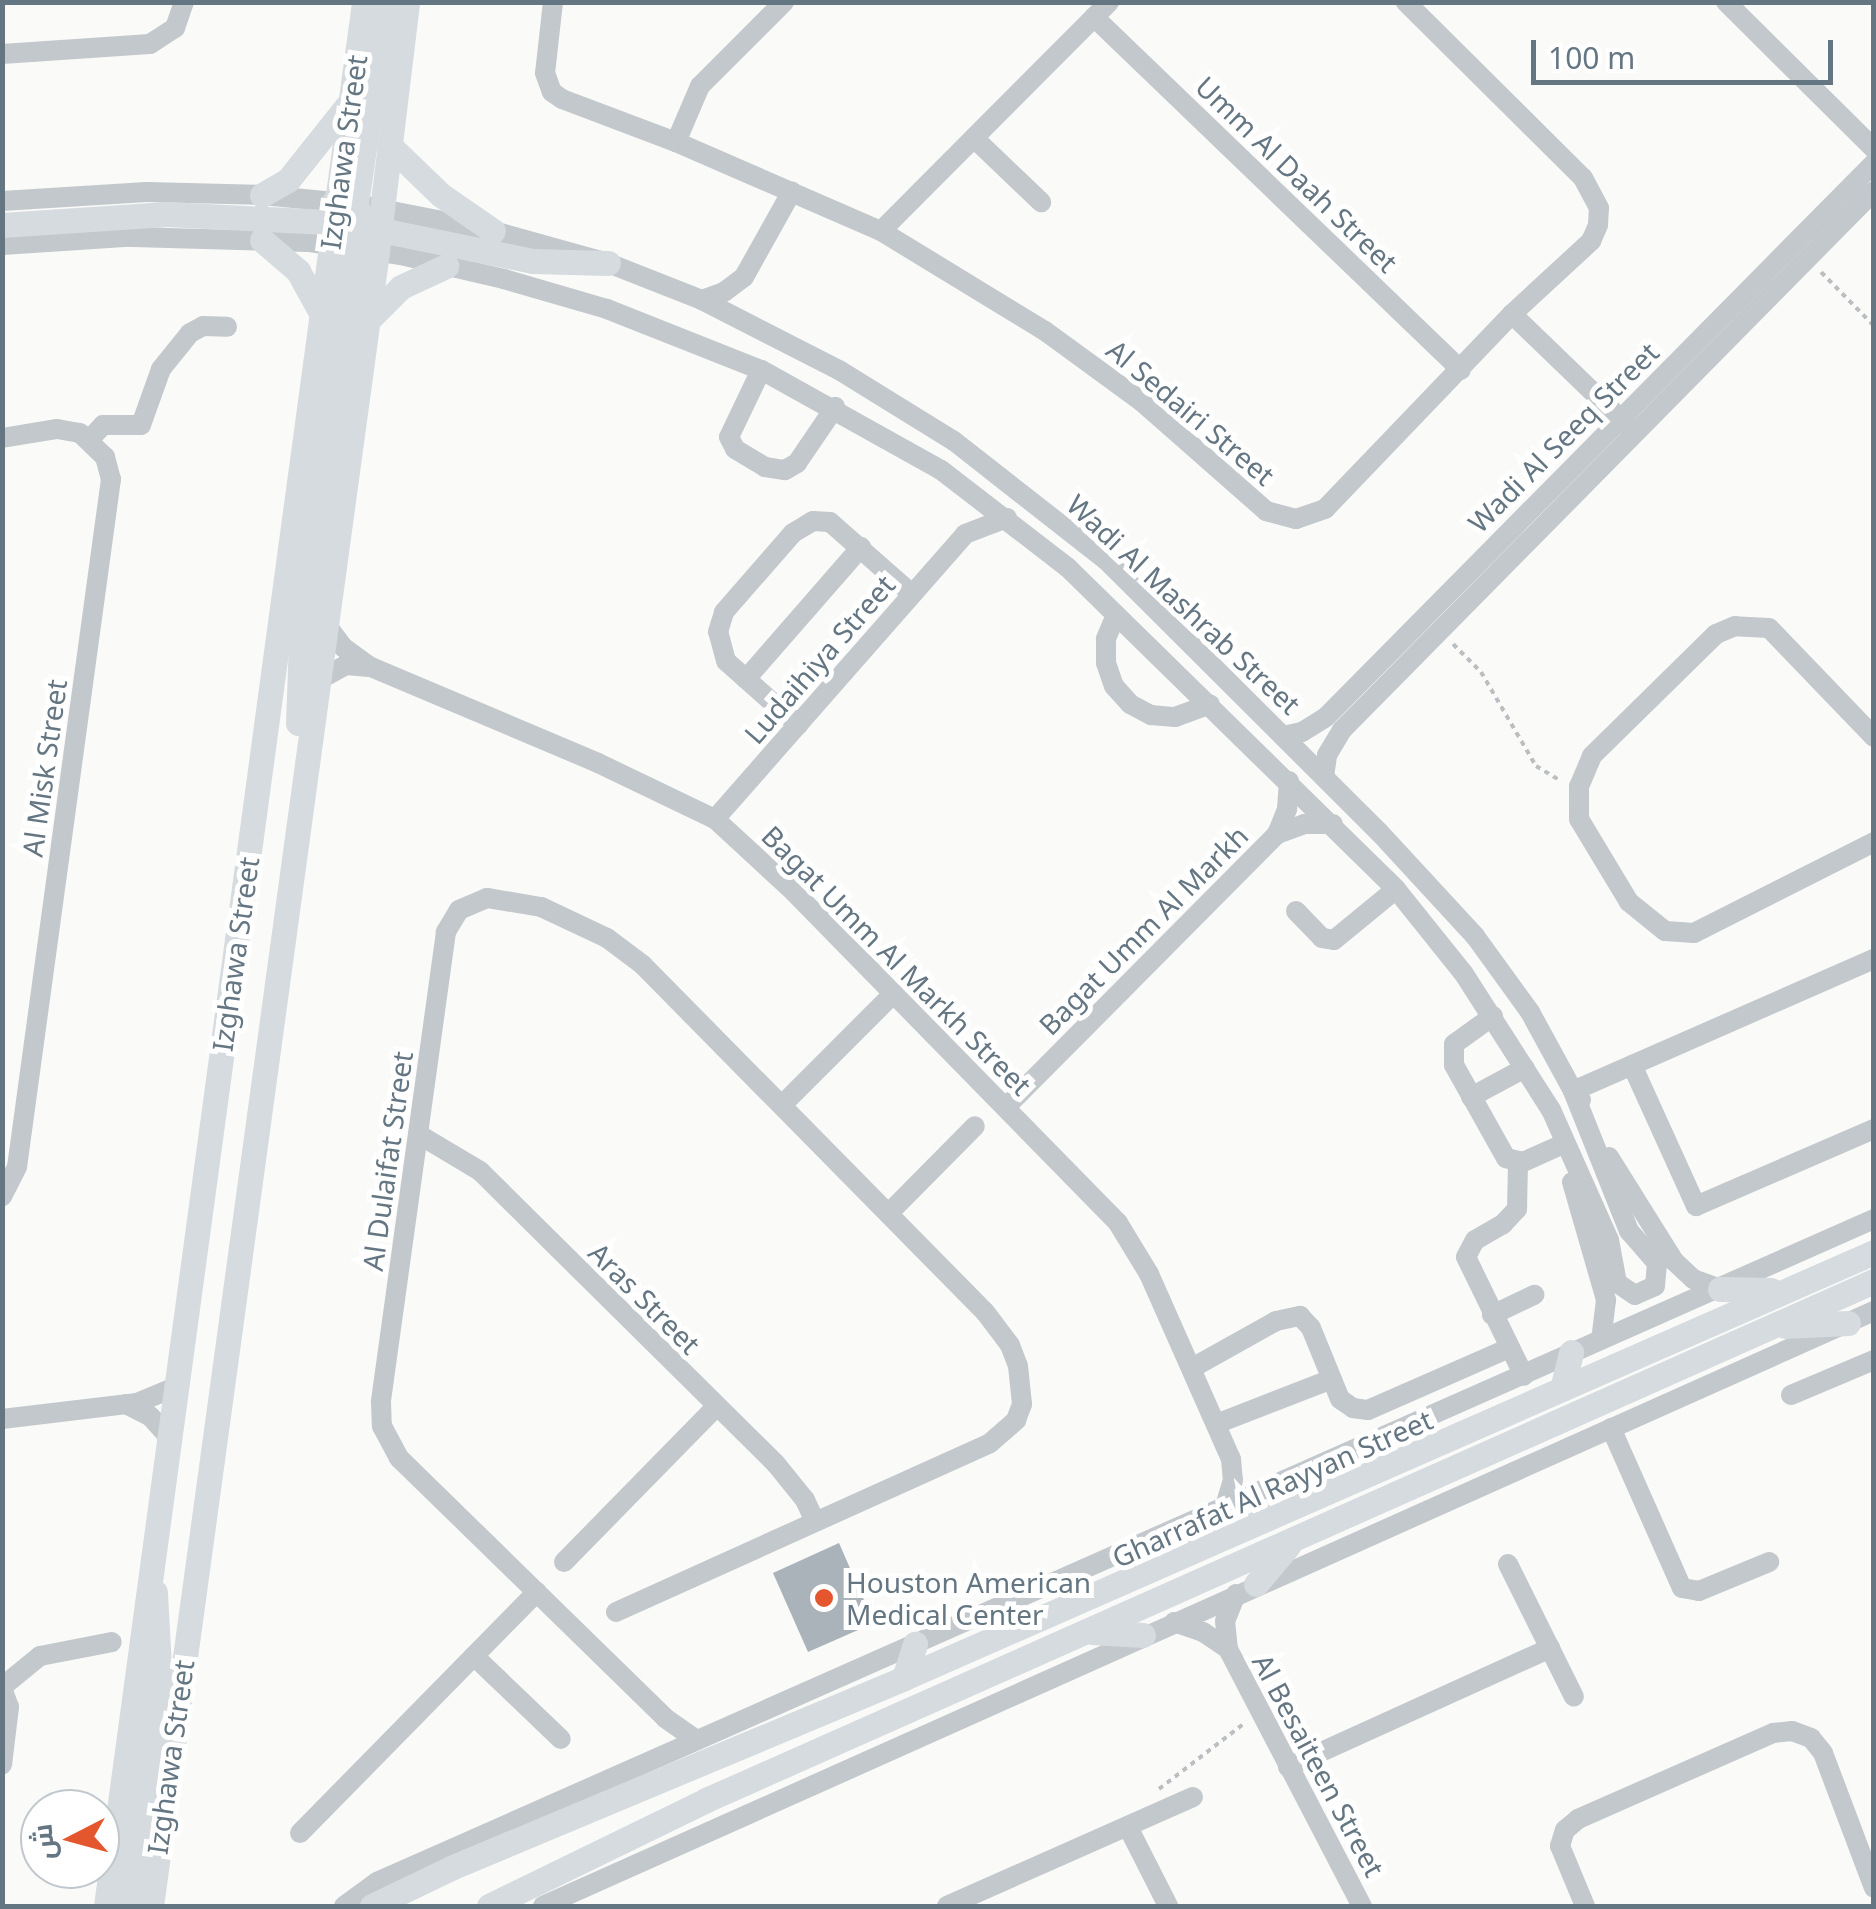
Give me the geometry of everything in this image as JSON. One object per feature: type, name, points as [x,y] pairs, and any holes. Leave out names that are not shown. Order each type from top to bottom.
[{"type":"main road","name":"Izghawa Street","points":[[151,1906],[366,322],[349,103],[364,2]]},
{"type":"main road","points":[[303,783],[298,712],[300,642],[385,2]]},
{"type":"main road","name":"Izghawa Street","points":[[106,1906],[322,313],[389,145],[407,2]]},
{"type":"main road","points":[[262,195],[288,180],[349,103]]},
{"type":"main road","points":[[389,145],[441,196],[492,230]]},
{"type":"main road","points":[[2,225],[166,214],[356,226],[533,261],[608,263]]},
{"type":"main road","points":[[262,240],[298,272],[322,313]]},
{"type":"main road","points":[[366,322],[401,287],[446,266]]},
{"type":"main road","name":"Gharrafat Al Rayyan Street","points":[[372,1906],[453,1867],[904,1678],[1874,1252]]},
{"type":"main road","name":"Gharrafat Al Rayyan Street","points":[[489,1906],[690,1808],[1764,1326],[1874,1281]]},
{"type":"main road","points":[[1720,1288],[1782,1290]]},
{"type":"main road","points":[[1764,1326],[1848,1323]]},
{"type":"main road","points":[[1562,1389],[1570,1352]]},
{"type":"main road","points":[[1246,1589],[1294,1539]]},
{"type":"main road","points":[[128,1906],[160,1647],[149,1568]]},
{"type":"main road","points":[[1087,1632],[1143,1635]]},
{"type":"main road","points":[[904,1678],[915,1644]]},
{"type":"main road","points":[[412,1906],[453,1867]]},
{"type":"street","points":[[2,54],[150,44],[174,28],[184,2]]},
{"type":"street","name":"Al Sedairi Street","points":[[553,2],[544,64],[552,92],[882,232],[1094,365],[1187,439],[1266,511],[1296,520],[1325,509],[1512,314],[1591,241],[1599,208],[1594,191],[1406,2]]},
{"type":"street","points":[[1726,2],[1874,149]]},
{"type":"street","points":[[676,142],[700,86],[770,7]]},
{"type":"street","points":[[882,232],[1102,10]]},
{"type":"street","name":"Umm Al Daah Street","points":[[1102,10],[1461,370]]},
{"type":"street","points":[[974,138],[1042,202]]},
{"type":"street","name":"Wadi Al Seeq Street","points":[[1324,777],[1335,737],[1440,630],[1874,164]]},
{"type":"street","points":[[702,300],[724,292],[744,277],[792,191]]},
{"type":"street","name":"Wadi Al Seeq Street","points":[[1283,736],[1302,732],[1326,717],[1874,191]]},
{"type":"street","name":"Wadi Al Mashrab Street","points":[[2,201],[147,192],[262,195],[356,226],[446,266],[607,309],[761,370],[835,408],[969,490],[1007,518],[1210,704],[1396,889],[1493,1016],[1536,1086],[1606,1231],[1617,1283],[1628,1293],[1643,1294],[1658,1278],[1656,1264],[1629,1231],[1573,1091]]},
{"type":"street","name":"Wadi Al Mashrab Street","points":[[2,245],[124,237],[262,240],[356,226],[492,230],[608,263],[702,300],[897,404],[1006,479],[1107,561],[1324,777],[1475,936],[1530,1012],[1674,1261],[1693,1278],[1720,1288]]},
{"type":"street","points":[[744,277],[747,304],[756,326]]},
{"type":"street","points":[[1512,314],[1627,425]]},
{"type":"street","points":[[2,438],[57,429],[90,439],[102,425],[141,425],[162,369],[190,334],[202,326],[228,327]]},
{"type":"street","points":[[761,370],[729,436],[736,449],[765,467],[785,470],[797,463],[835,408]]},
{"type":"street","name":"Al Misk Street","points":[[2,1196],[18,1167],[110,490],[109,467],[90,439]]},
{"type":"street","points":[[965,534],[969,490]]},
{"type":"street","name":"Ludaihiya Street","points":[[715,819],[965,534],[1007,518]]},
{"type":"street","points":[[798,725],[746,680],[721,652],[718,632],[724,612],[798,528],[814,521],[838,526],[912,594]]},
{"type":"street","points":[[746,680],[860,547]]},
{"type":"street","points":[[1116,615],[1106,639],[1106,663],[1114,686],[1130,704],[1151,714],[1175,717],[1210,704]]},
{"type":"street","name":"Bagat Umm Al Markh Street","points":[[325,623],[343,647],[371,667],[598,763],[715,819],[894,993],[1118,1222],[1150,1274],[1231,1458]]},
{"type":"street","points":[[1874,737],[1769,628],[1735,626],[1716,634],[1592,756],[1579,786],[1579,819],[1629,902],[1664,932],[1694,933],[1874,842]]},
{"type":"street","points":[[317,681],[346,665],[371,667]]},
{"type":"street","name":"Bagat Umm Al Markh","points":[[1006,1108],[1277,834],[1287,808],[1289,781]]},
{"type":"street","name":"Bagat Umm Al Markh","points":[[1277,834],[1304,824],[1333,824]]},
{"type":"street","points":[[1296,911],[1322,938],[1334,940],[1396,889]]},
{"type":"street","name":"Al Dulaifat Street","points":[[616,1612],[990,1444],[1016,1420],[1022,1404],[1018,1366],[998,1326],[627,952],[541,907],[487,898],[459,910],[446,932],[382,1426],[399,1458],[657,1709],[696,1740]]},
{"type":"street","points":[[1573,1091],[1874,959]]},
{"type":"street","points":[[782,1105],[894,993]]},
{"type":"street","points":[[1493,1016],[1459,1038],[1452,1051],[1501,1153],[1518,1163]]},
{"type":"street","points":[[1632,1065],[1696,1206],[1874,1129]]},
{"type":"street","points":[[1471,1097],[1524,1068]]},
{"type":"street","name":"Wadi Al Mashrab Street","points":[[1536,1086],[1580,1208],[1606,1300],[1601,1339]]},
{"type":"street","points":[[889,1213],[976,1126]]},
{"type":"street","name":"Aras Street","points":[[418,1134],[451,1149],[480,1171],[715,1408],[792,1480],[814,1521]]},
{"type":"street","points":[[1518,1163],[1557,1146]]},
{"type":"street","points":[[1518,1163],[1517,1208],[1503,1224],[1475,1240],[1467,1250],[1467,1264],[1524,1376]]},
{"type":"street","name":"Gharrafat Al Rayyan Street","points":[[344,1906],[377,1882],[1280,1486],[1570,1352],[1874,1219]]},
{"type":"street","points":[[1492,1314],[1534,1295]]},
{"type":"street","points":[[553,1905],[1143,1635],[1873,1311]]},
{"type":"street","points":[[1192,1368],[1276,1320],[1300,1316],[1311,1328],[1346,1405],[1368,1410],[1509,1348]]},
{"type":"street","points":[[1790,1394],[1874,1360]]},
{"type":"street","points":[[1216,1424],[1332,1379]]},
{"type":"street","points":[[2,1419],[126,1404],[147,1400],[175,1387]]},
{"type":"street","points":[[126,1404],[150,1416],[168,1436]]},
{"type":"street","points":[[564,1562],[715,1408]]},
{"type":"street","points":[[1612,1428],[1682,1588],[1700,1591],[1768,1562]]},
{"type":"street","points":[[1231,1458],[1253,1478],[1280,1486]]},
{"type":"street","points":[[1224,1510],[1233,1480],[1231,1458]]},
{"type":"street","points":[[1508,1564],[1574,1697]]},
{"type":"street","name":"Al Besaiteen Street","points":[[1246,1589],[1225,1620],[1228,1649],[1362,1906]]},
{"type":"street","points":[[300,1833],[537,1592]]},
{"type":"street","name":"Al Besaiteen Street","points":[[1174,1622],[1202,1632],[1228,1649]]},
{"type":"street","points":[[2,1765],[9,1718],[2,1688],[40,1656],[112,1642]]},
{"type":"street","points":[[1288,1767],[1550,1648]]},
{"type":"street","points":[[474,1656],[561,1739]]},
{"type":"street","points":[[656,1757],[657,1709]]},
{"type":"street","points":[[1585,1906],[1560,1846],[1566,1830],[1578,1819],[1773,1733],[1792,1730],[1811,1738],[1824,1753],[1874,1888]]},
{"type":"street","points":[[947,1906],[1193,1796]]},
{"type":"street","points":[[1128,1827],[1168,1906]]},
{"type":"path","points":[[1807,258],[1874,326]]},
{"type":"path","points":[[1440,630],[1481,672],[1536,766],[1579,786]]},
{"type":"path","points":[[1158,1790],[1259,1713]]},
{"type":"building","name":"Houston American Medical Center","points":[[839,1543],[874,1623],[808,1652],[773,1573]]},
{"type":"place","name":"Houston American Medical Center","points":[[824,1598]]}]
